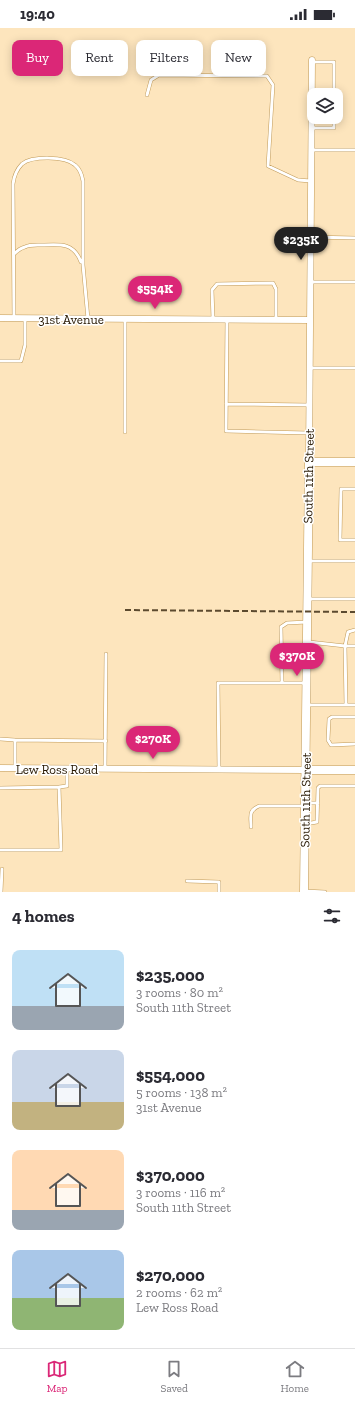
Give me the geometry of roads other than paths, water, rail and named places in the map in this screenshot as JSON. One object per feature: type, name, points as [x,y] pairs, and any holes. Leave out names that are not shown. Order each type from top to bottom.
[{"type":"street","name":"South 11th Street","points":[[304,892],[312,61]]},
{"type":"street","name":"31st Avenue","points":[[0,318],[310,320]]},
{"type":"street","points":[[308,462],[355,462]]},
{"type":"street","name":"Lew Ross Road","points":[[0,768],[306,770]]},
{"type":"street","points":[[306,770],[355,770]]},
{"type":"lane","points":[[312,61],[334,62],[334,88]]},
{"type":"lane","points":[[147,95],[151,80],[158,74],[266,76],[273,85],[268,166],[298,180],[311,180]]},
{"type":"lane","points":[[311,128],[334,128],[334,124]]},
{"type":"lane","points":[[311,150],[355,150]]},
{"type":"lane","points":[[14,318],[13,184],[18,168],[28,160],[36,159],[66,160],[79,168],[82,174],[83,265],[88,319]]},
{"type":"lane","points":[[310,237],[355,238]]},
{"type":"lane","points":[[14,254],[25,246],[57,244],[66,246],[76,252],[79,255],[83,265]]},
{"type":"lane","points":[[310,282],[355,282]]},
{"type":"lane","points":[[213,319],[212,290],[217,284],[273,283],[276,289],[276,320]]},
{"type":"lane","points":[[0,361],[21,361],[24,345],[25,318]]},
{"type":"lane","points":[[125,319],[125,432]]},
{"type":"lane","points":[[227,319],[226,431],[308,433]]},
{"type":"lane","points":[[310,368],[355,368]]},
{"type":"lane","points":[[226,404],[309,405]]},
{"type":"lane","points":[[355,489],[341,489],[340,540],[355,540]]},
{"type":"lane","points":[[307,561],[355,561]]},
{"type":"lane","points":[[307,599],[355,599]]},
{"type":"lane","points":[[282,683],[281,627],[287,623],[307,622]]},
{"type":"lane","points":[[346,705],[345,646],[348,632],[355,630]]},
{"type":"lane","points":[[307,642],[355,646]]},
{"type":"lane","points":[[105,769],[106,654]]},
{"type":"lane","points":[[219,770],[218,683],[307,682]]},
{"type":"lane","points":[[306,705],[355,706]]},
{"type":"lane","points":[[355,717],[332,717],[329,719],[328,740],[331,745],[355,744]]},
{"type":"lane","points":[[0,739],[106,741]]},
{"type":"lane","points":[[15,740],[15,768]]},
{"type":"lane","points":[[0,788],[67,786],[67,769]]},
{"type":"lane","points":[[0,850],[61,850],[59,786]]},
{"type":"lane","points":[[305,824],[317,822],[318,788],[320,786],[355,786]]},
{"type":"lane","points":[[251,827],[251,812],[259,806],[318,803]]},
{"type":"lane","points":[[2,869],[2,892]]},
{"type":"lane","points":[[187,881],[219,882],[219,892]]},
{"type":"lane","points":[[304,892],[326,892]]},
{"type":"railway","points":[[125,610],[355,612]]}]
